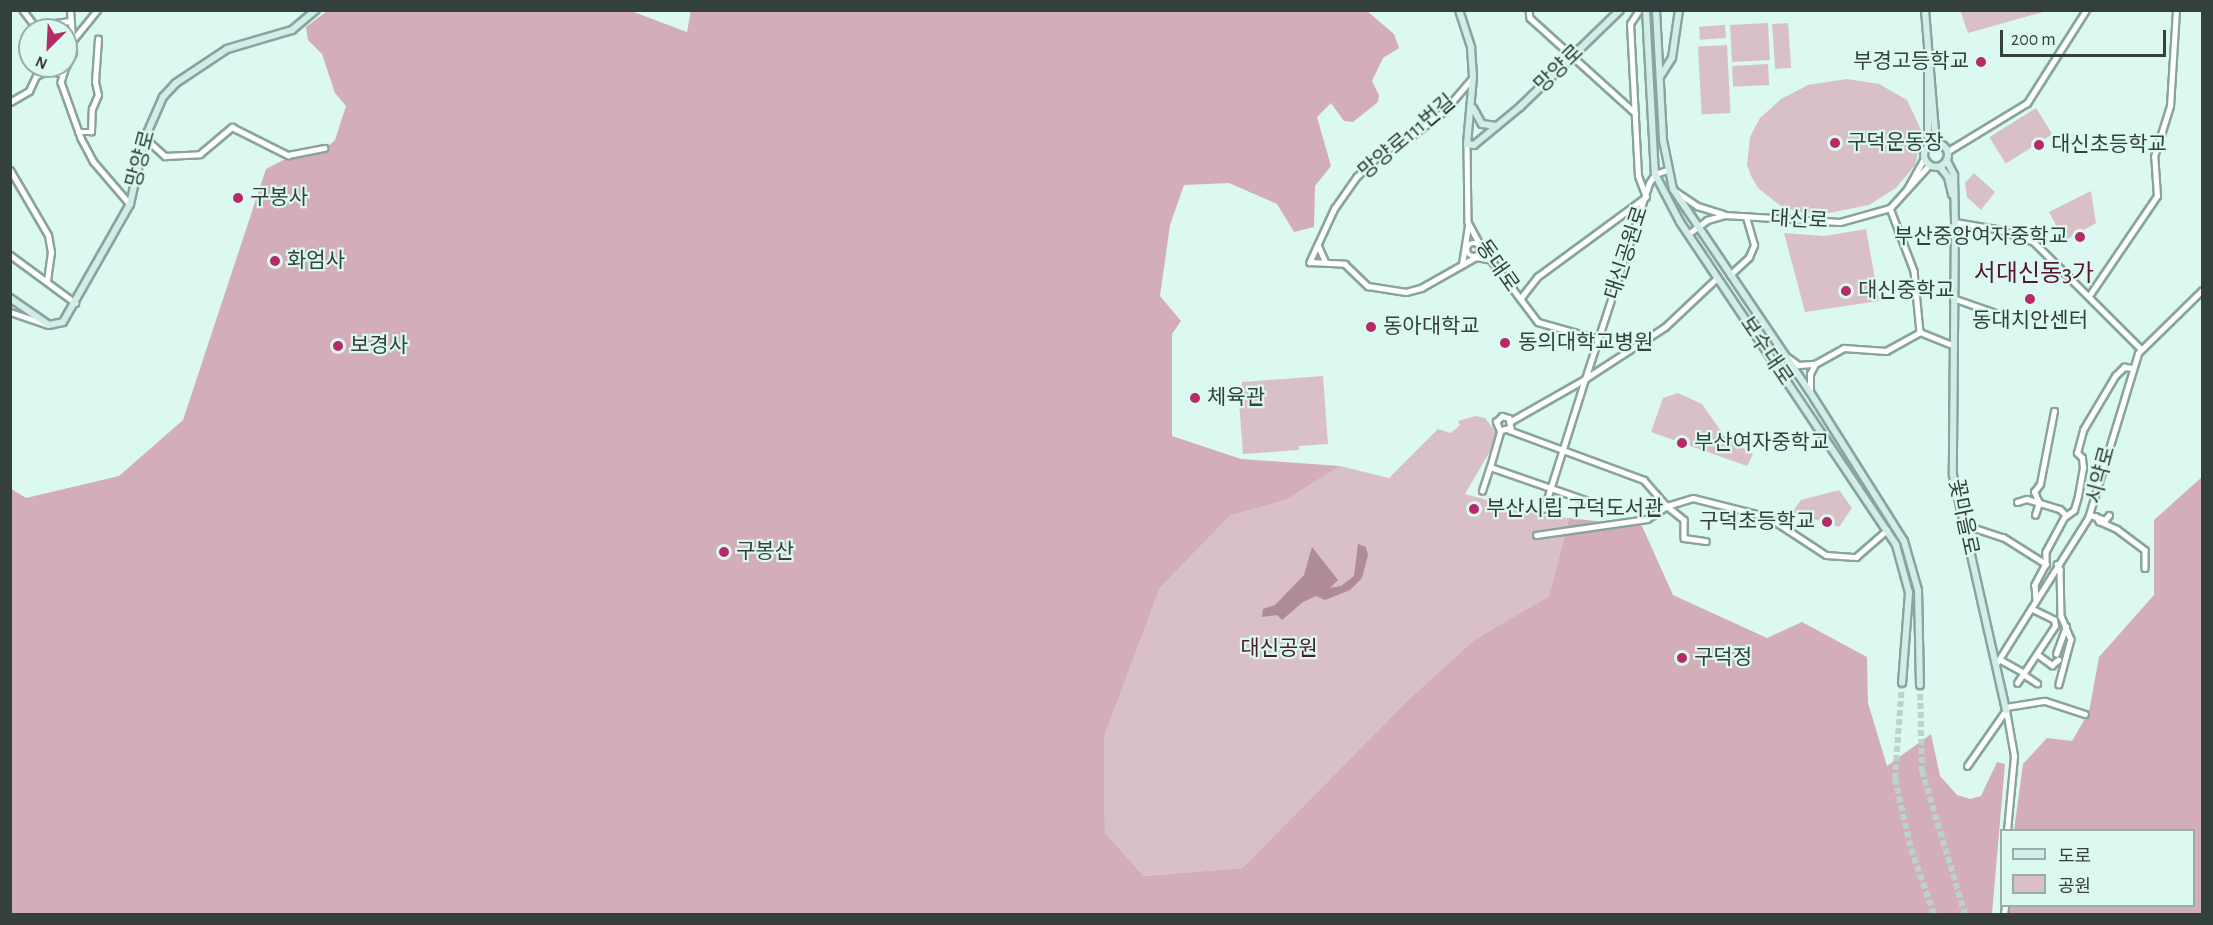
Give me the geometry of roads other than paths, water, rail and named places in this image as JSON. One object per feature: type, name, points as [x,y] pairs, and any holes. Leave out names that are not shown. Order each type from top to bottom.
[{"type":"main road","name":"망양로","points":[[49,325],[63,322],[130,204],[145,138],[163,97],[176,83],[227,49],[292,30],[316,10]]},
{"type":"main road","points":[[1459,10],[1471,48],[1473,77],[1473,102],[1467,144]]},
{"type":"main road","name":"망양로","points":[[1467,144],[1474,144],[1497,126],[1620,10]]},
{"type":"main road","name":"보수대로","points":[[1646,10],[1655,174],[1688,234],[1887,530],[1903,566],[1909,593],[1902,683]]},
{"type":"main road","name":"보수대로","points":[[1656,10],[1667,170],[1673,189],[1782,354],[1810,392],[1904,541],[1919,600],[1920,685]]},
{"type":"main road","points":[[1660,77],[1672,58],[1679,10]]},
{"type":"main road","points":[[1925,10],[1936,143]]},
{"type":"main road","points":[[1929,61],[1928,146],[1924,158],[1929,165],[1940,167],[1947,161]]},
{"type":"main road","points":[[1473,102],[1478,121],[1497,126]]},
{"type":"main road","points":[[1936,143],[1948,151]]},
{"type":"main road","points":[[1928,146],[1936,143]]},
{"type":"main road","name":"꽃마을로","points":[[1948,151],[1947,161],[1954,175],[1955,222],[1952,345],[1953,475],[1998,662],[2006,708]]},
{"type":"main road","name":"꽃마을로","points":[[1940,167],[1948,177],[1953,198]]},
{"type":"main road","points":[[10,298],[49,325]]},
{"type":"street","points":[[78,34],[97,10]]},
{"type":"street","points":[[1529,10],[1530,18],[1635,113]]},
{"type":"street","points":[[1520,299],[1537,277],[1646,197],[1638,176],[1629,24],[1639,10]]},
{"type":"street","points":[[1948,151],[2027,103],[2086,10]]},
{"type":"street","points":[[2089,296],[2157,196],[2154,157],[2170,106],[2176,10]]},
{"type":"street","points":[[78,132],[91,132],[90,115],[98,95],[94,82],[98,39]]},
{"type":"street","name":"망양로111번길","points":[[1328,262],[1310,262],[1319,240],[1357,177],[1382,153],[1414,135],[1444,112],[1473,77]]},
{"type":"street","points":[[10,102],[29,91],[35,78]]},
{"type":"street","points":[[62,78],[63,90],[78,132],[93,161],[130,204]]},
{"type":"street","points":[[145,138],[165,156],[200,154],[232,127],[288,155],[324,148]]},
{"type":"street","name":"동대로","points":[[1467,144],[1468,222],[1480,245],[1538,321],[1598,339]]},
{"type":"street","points":[[1906,190],[1924,158]]},
{"type":"street","points":[[1920,332],[1914,271],[1890,208],[1929,165]]},
{"type":"street","points":[[10,170],[48,236],[51,252],[47,281]]},
{"type":"street","points":[[1655,174],[1667,170]]},
{"type":"street","name":"대신공원로","points":[[1544,509],[1598,339],[1655,174]]},
{"type":"street","points":[[1673,189],[1697,206],[1724,215]]},
{"type":"street","name":"대신로","points":[[1688,234],[1698,226],[1724,215],[1840,222],[1890,208]]},
{"type":"street","points":[[1730,275],[1749,257],[1754,245],[1746,217]]},
{"type":"street","points":[[1462,264],[1467,248],[1468,222]]},
{"type":"street","points":[[1955,222],[1996,229],[2034,242],[2140,349]]},
{"type":"street","points":[[1319,240],[1319,254],[1328,262],[1345,264],[1362,282],[1376,289],[1406,292],[1421,288],[1481,252],[1480,245],[1474,242],[1467,248]]},
{"type":"street","points":[[1467,248],[1469,255],[1493,260]]},
{"type":"street","points":[[10,255],[75,303]]},
{"type":"street","points":[[1509,430],[1511,422],[1585,380],[1665,327],[1717,278]]},
{"type":"street","name":"시약로","points":[[1998,662],[2057,564],[2093,515],[2132,368],[2140,349],[2202,290]]},
{"type":"street","points":[[1953,298],[1993,312]]},
{"type":"street","points":[[10,312],[49,325]]},
{"type":"street","points":[[1920,332],[1952,345]]},
{"type":"street","points":[[1782,354],[1799,365],[1815,364],[1844,348],[1886,351],[1920,332]]},
{"type":"street","points":[[1810,392],[1810,374],[1815,364]]},
{"type":"street","points":[[2036,600],[2035,585],[2046,564],[2046,552],[2066,516],[2075,508],[2083,470],[2079,447],[2082,430],[2110,382],[2124,367],[2132,368]]},
{"type":"street","points":[[2035,515],[2038,503],[2034,492],[2040,484],[2054,411]]},
{"type":"street","points":[[1482,491],[1500,431],[1499,418],[1506,417],[1511,422]]},
{"type":"street","points":[[1500,431],[1509,430],[1644,480],[1667,506],[1684,520],[1684,538],[1706,541]]},
{"type":"street","points":[[2073,455],[2079,447]]},
{"type":"street","points":[[1490,467],[1593,503]]},
{"type":"street","points":[[1536,535],[1647,519],[1667,506],[1694,498],[1768,517],[1826,555],[1840,558],[1856,556],[1887,530]]},
{"type":"street","points":[[2017,502],[2022,498],[2060,509],[2066,516]]},
{"type":"street","points":[[2093,515],[2105,520],[2109,515]]},
{"type":"street","points":[[2093,515],[2098,521],[2111,525],[2145,550],[2145,568]]},
{"type":"street","points":[[1965,525],[2003,537],[2046,564]]},
{"type":"street","points":[[2057,564],[2060,569],[2061,616],[2071,639],[2059,684]]},
{"type":"street","points":[[2017,683],[2056,622],[2031,609]]},
{"type":"street","points":[[2056,654],[2066,627]]},
{"type":"street","points":[[2037,654],[2052,665],[2058,660]]},
{"type":"street","points":[[1998,662],[2037,683]]},
{"type":"street","points":[[1967,766],[2006,708],[2045,701],[2085,714]]},
{"type":"street","name":"꽃마을로","points":[[2006,708],[2013,756],[2007,829]]},
{"type":"tunnel","points":[[1902,683],[1895,779],[1911,849],[1934,914]]},
{"type":"tunnel","points":[[1920,685],[1922,771],[1965,914]]},
{"type":"place","name":"부경고등학교","points":[[1981,62]]},
{"type":"place","name":"구덕운동장","points":[[1835,143]]},
{"type":"place","name":"대신초등학교","points":[[2039,145]]},
{"type":"place","name":"구봉사","points":[[238,198]]},
{"type":"place","name":"부산중앙여자중학교","points":[[2080,237]]},
{"type":"place","name":"화엄사","points":[[275,261]]},
{"type":"place","name":"대신중학교","points":[[1846,291]]},
{"type":"place","name":"동대치안센터","points":[[2030,299]]},
{"type":"place","name":"동아대학교","points":[[1371,327]]},
{"type":"place","name":"동의대학교병원","points":[[1505,343]]},
{"type":"place","name":"보경사","points":[[338,346]]},
{"type":"place","name":"체육관","points":[[1195,398]]},
{"type":"place","name":"부산여자중학교","points":[[1682,443]]},
{"type":"place","name":"부산시립 구덕도서관","points":[[1474,509]]},
{"type":"place","name":"구덕초등학교","points":[[1827,522]]},
{"type":"place","name":"구봉산","points":[[724,552]]},
{"type":"place","name":"구덕정","points":[[1682,658]]},
{"type":"district","name":"서대신동3가","points":[[2034,275]]},
{"type":"park label","name":"대신공원","points":[[1279,649]]}]
